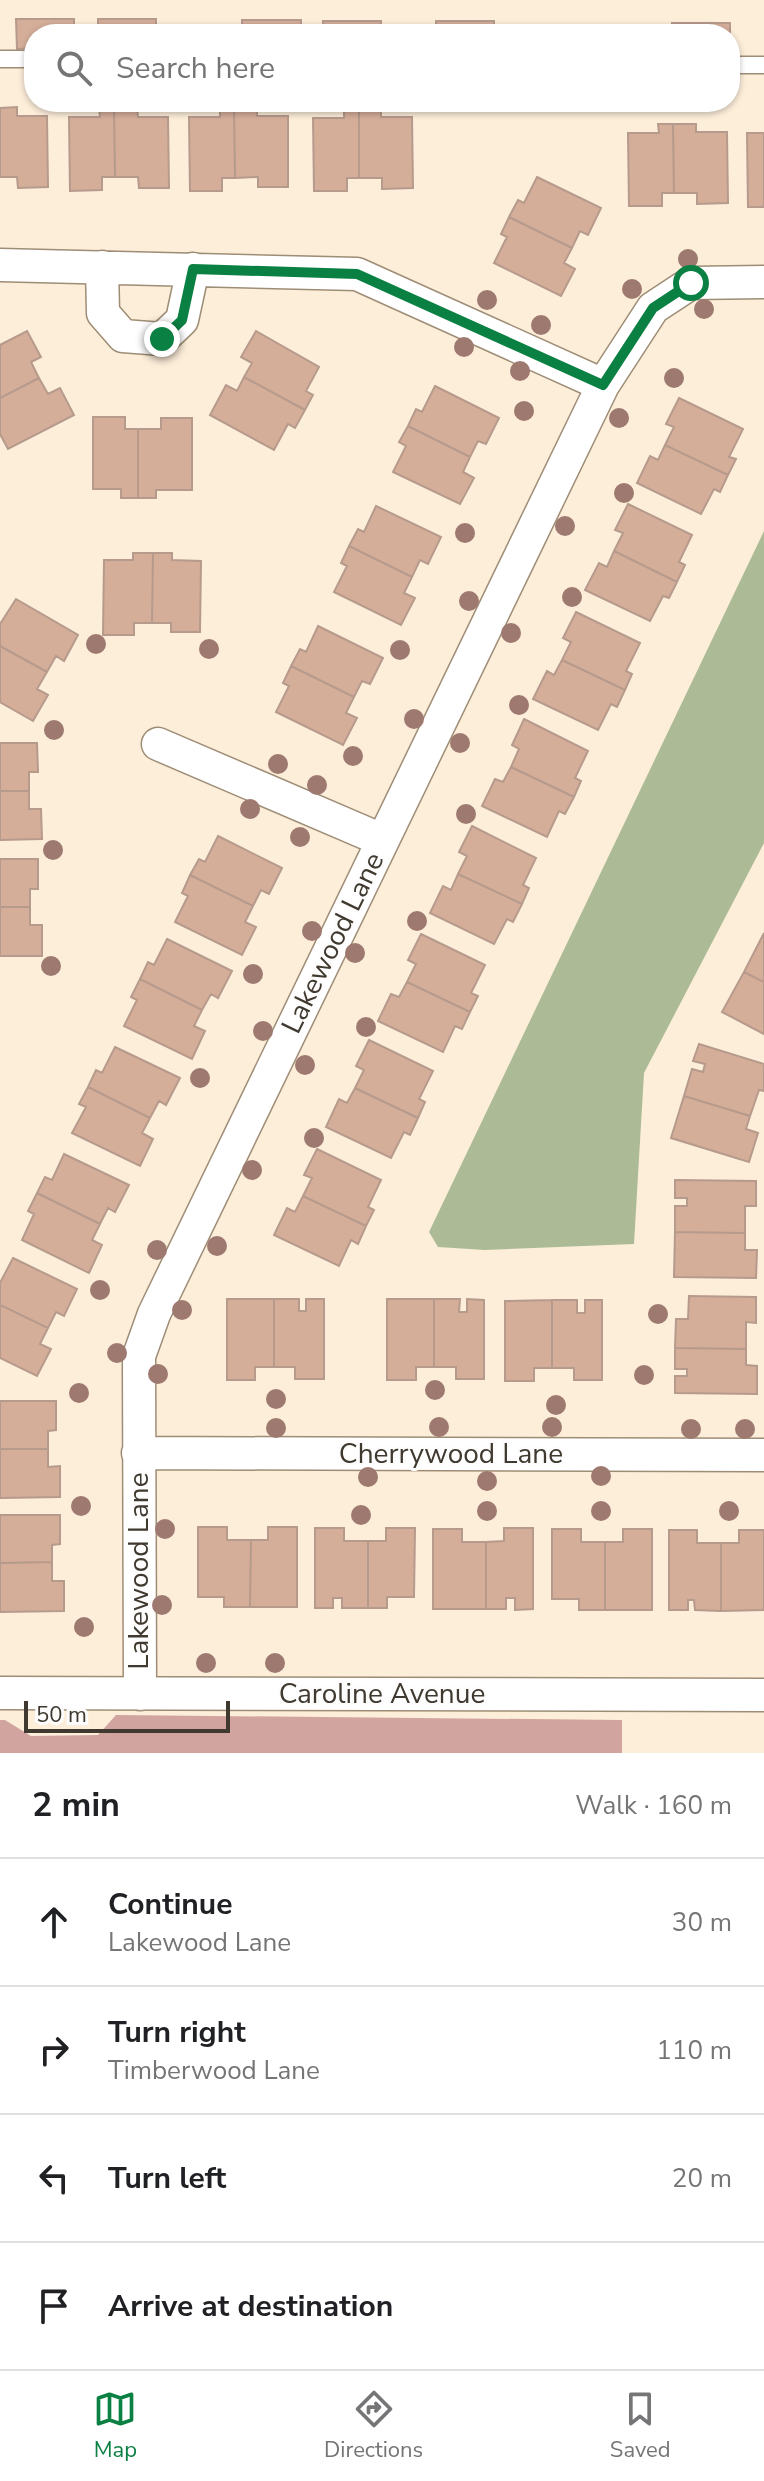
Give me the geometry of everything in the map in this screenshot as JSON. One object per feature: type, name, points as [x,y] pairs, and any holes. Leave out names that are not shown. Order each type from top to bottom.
[{"type":"street","points":[[0,265],[357,274],[603,385]]},
{"type":"street","points":[[102,267],[103,313],[123,336],[162,339],[182,320],[193,269]]},
{"type":"street","name":"Lakewood Lane","points":[[140,1694],[139,1356],[154,1314],[603,385],[653,308],[691,283],[764,282]]},
{"type":"street","points":[[158,744],[382,840]]},
{"type":"street","name":"Cherrywood Lane","points":[[138,1453],[764,1455]]},
{"type":"street","name":"Caroline Avenue","points":[[0,1693],[764,1695]]},
{"type":"lane","points":[[0,59],[24,59]]},
{"type":"lane","points":[[740,65],[764,65]]},
{"type":"shaded area","points":[[764,531],[764,843],[644,1073],[634,1244],[485,1250],[438,1247],[429,1232]]},
{"type":"shaded area","points":[[116,1715],[622,1720],[622,1753],[0,1753],[0,1720],[31,1736],[98,1735]]},
{"type":"building","points":[[16,19],[74,19],[74,24],[24,24],[24,49],[17,49]]},
{"type":"building","points":[[98,19],[156,19],[156,24],[98,24]]},
{"type":"building","points":[[242,20],[301,20],[301,24],[242,24]]},
{"type":"building","points":[[323,21],[381,21],[381,24],[323,24]]},
{"type":"building","points":[[436,21],[494,21],[494,24],[436,24]]},
{"type":"building","points":[[672,23],[730,23],[730,24]]},
{"type":"building","points":[[17,107],[17,116],[47,116],[48,187],[18,188],[17,177],[0,177],[0,108]]},
{"type":"building","points":[[99,112],[114,112],[115,177],[102,177],[102,190],[70,191],[69,117],[100,117]]},
{"type":"building","points":[[114,112],[137,112],[138,117],[168,117],[169,188],[139,188],[138,177],[115,177]]},
{"type":"building","points":[[220,112],[234,112],[235,178],[222,178],[222,191],[190,191],[189,117],[220,117]]},
{"type":"building","points":[[234,112],[288,116],[288,187],[258,187],[258,177],[235,178]]},
{"type":"building","points":[[344,112],[359,112],[359,178],[347,178],[347,191],[314,191],[313,118],[344,118]]},
{"type":"building","points":[[359,112],[381,112],[381,117],[412,117],[413,188],[382,189],[382,178],[359,178]]},
{"type":"building","points":[[658,124],[673,124],[674,193],[662,193],[662,206],[629,206],[628,133],[659,133]]},
{"type":"building","points":[[673,124],[696,124],[696,132],[727,132],[728,203],[697,204],[697,193],[674,193]]},
{"type":"building","points":[[747,133],[764,133],[764,207],[748,207]]},
{"type":"building","points":[[537,177],[601,208],[588,235],[580,231],[572,248],[509,217],[518,200],[524,203]]},
{"type":"building","points":[[509,217],[572,248],[564,263],[575,269],[561,296],[494,263],[507,237],[501,234]]},
{"type":"building","points":[[27,331],[41,357],[31,362],[39,378],[0,398],[0,345]]},
{"type":"building","points":[[256,331],[319,367],[306,391],[313,395],[305,410],[244,377],[252,363],[241,357]]},
{"type":"building","points":[[244,377],[305,410],[295,428],[288,424],[274,450],[210,415],[226,385],[237,391]]},
{"type":"building","points":[[39,378],[48,394],[60,388],[74,415],[8,449],[0,434],[0,398]]},
{"type":"building","points":[[435,386],[499,418],[486,444],[478,441],[470,457],[408,426],[416,409],[422,412]]},
{"type":"building","points":[[679,398],[743,429],[729,457],[736,459],[728,475],[665,445],[674,427],[666,424]]},
{"type":"building","points":[[93,417],[125,417],[125,429],[138,429],[138,498],[121,498],[121,489],[93,489]]},
{"type":"building","points":[[161,418],[192,418],[192,490],[156,490],[156,498],[138,498],[138,429],[161,429]]},
{"type":"building","points":[[408,426],[470,457],[463,472],[474,478],[460,504],[393,472],[406,446],[399,442]]},
{"type":"building","points":[[665,445],[728,475],[720,492],[714,489],[701,514],[637,483],[650,456],[658,460]]},
{"type":"building","points":[[628,504],[692,535],[679,562],[685,565],[677,582],[614,551],[623,533],[615,530]]},
{"type":"building","points":[[376,506],[441,537],[428,564],[420,560],[412,577],[349,546],[358,529],[364,532]]},
{"type":"building","points":[[349,546],[412,577],[404,593],[415,598],[401,625],[334,592],[347,566],[341,563]]},
{"type":"building","points":[[614,551],[677,582],[669,598],[663,596],[650,621],[585,590],[599,563],[607,567]]},
{"type":"building","points":[[133,553],[153,553],[152,623],[134,623],[134,635],[103,635],[104,560],[133,560]]},
{"type":"building","points":[[153,553],[172,553],[172,560],[201,561],[200,632],[171,632],[171,623],[152,623]]},
{"type":"building","points":[[16,599],[78,635],[64,661],[56,656],[47,672],[0,646],[0,624]]},
{"type":"building","points":[[576,612],[640,643],[626,671],[632,674],[625,690],[562,660],[571,642],[563,638]]},
{"type":"building","points":[[318,626],[383,658],[370,684],[362,681],[354,697],[291,666],[300,649],[306,652]]},
{"type":"building","points":[[0,646],[47,672],[37,689],[48,695],[33,721],[0,702]]},
{"type":"building","points":[[562,660],[625,690],[617,707],[611,704],[598,730],[533,699],[547,671],[554,675]]},
{"type":"building","points":[[291,666],[354,697],[346,713],[357,718],[343,745],[276,712],[289,686],[283,683]]},
{"type":"building","points":[[524,719],[588,751],[575,778],[581,781],[574,797],[511,767],[519,749],[512,745]]},
{"type":"building","points":[[0,743],[37,743],[38,772],[29,772],[29,791],[0,791]]},
{"type":"building","points":[[511,767],[574,797],[565,814],[559,811],[547,837],[482,806],[495,779],[503,782]]},
{"type":"building","points":[[0,791],[29,791],[29,809],[41,809],[42,839],[0,840]]},
{"type":"building","points":[[472,826],[536,858],[523,885],[529,888],[522,904],[458,874],[467,856],[459,852]]},
{"type":"building","points":[[218,836],[282,868],[269,894],[261,890],[253,906],[190,875],[199,859],[205,862]]},
{"type":"building","points":[[0,859],[38,859],[38,889],[30,889],[30,907],[0,907]]},
{"type":"building","points":[[458,874],[522,904],[513,922],[507,919],[494,944],[430,913],[443,886],[451,890]]},
{"type":"building","points":[[190,875],[253,906],[245,922],[256,927],[242,955],[175,922],[188,896],[182,893]]},
{"type":"building","points":[[0,907],[30,907],[30,925],[42,925],[42,956],[0,956]]},
{"type":"building","points":[[764,933],[764,982],[744,972]]},
{"type":"building","points":[[421,934],[485,965],[471,993],[478,996],[470,1012],[407,982],[416,964],[408,960]]},
{"type":"building","points":[[167,939],[232,971],[218,998],[211,994],[202,1010],[140,979],[148,962],[154,965]]},
{"type":"building","points":[[744,972],[764,982],[764,1034],[722,1012]]},
{"type":"building","points":[[140,979],[202,1010],[194,1026],[205,1031],[192,1059],[124,1026],[137,1000],[131,997]]},
{"type":"building","points":[[407,982],[470,1012],[462,1029],[455,1026],[443,1052],[378,1021],[391,994],[399,997]]},
{"type":"building","points":[[369,1040],[433,1071],[419,1099],[425,1102],[418,1118],[355,1088],[364,1070],[356,1066]]},
{"type":"building","points":[[699,1044],[764,1064],[764,1091],[759,1090],[750,1116],[684,1096],[692,1069],[703,1072],[705,1064],[693,1061]]},
{"type":"building","points":[[115,1047],[180,1078],[166,1105],[159,1101],[150,1118],[88,1087],[96,1070],[102,1073]]},
{"type":"building","points":[[88,1087],[150,1118],[142,1133],[153,1139],[140,1166],[72,1133],[86,1107],[79,1104]]},
{"type":"building","points":[[355,1088],[418,1118],[410,1135],[404,1132],[391,1158],[326,1127],[339,1099],[347,1103]]},
{"type":"building","points":[[684,1096],[750,1116],[746,1129],[758,1133],[749,1162],[671,1138]]},
{"type":"building","points":[[317,1149],[381,1180],[368,1207],[374,1210],[366,1226],[303,1196],[312,1178],[304,1175]]},
{"type":"building","points":[[64,1154],[129,1185],[115,1212],[108,1208],[100,1224],[37,1193],[45,1177],[52,1180]]},
{"type":"building","points":[[675,1180],[756,1181],[756,1206],[745,1206],[745,1233],[675,1232],[675,1206],[687,1206],[687,1198],[675,1198]]},
{"type":"building","points":[[37,1193],[100,1224],[92,1240],[102,1245],[89,1273],[22,1240],[34,1214],[28,1211]]},
{"type":"building","points":[[303,1196],[366,1226],[358,1244],[351,1240],[339,1266],[274,1235],[287,1208],[295,1212]]},
{"type":"building","points":[[675,1232],[745,1233],[745,1250],[757,1250],[756,1278],[674,1277]]},
{"type":"building","points":[[13,1258],[77,1289],[64,1316],[56,1312],[48,1328],[0,1305],[0,1283]]},
{"type":"building","points":[[689,1296],[756,1297],[756,1323],[746,1322],[746,1349],[675,1348],[676,1319],[688,1319]]},
{"type":"building","points":[[227,1299],[274,1299],[274,1367],[255,1367],[255,1380],[227,1380]]},
{"type":"building","points":[[274,1299],[299,1299],[299,1311],[306,1311],[306,1299],[324,1299],[324,1379],[295,1379],[295,1367],[274,1367]]},
{"type":"building","points":[[387,1299],[434,1299],[434,1367],[416,1367],[416,1380],[387,1380]]},
{"type":"building","points":[[434,1299],[460,1299],[459,1312],[467,1312],[467,1299],[484,1300],[484,1379],[456,1379],[456,1367],[434,1367]]},
{"type":"building","points":[[552,1300],[552,1368],[534,1368],[534,1381],[505,1381],[505,1301]]},
{"type":"building","points":[[552,1300],[577,1300],[577,1313],[585,1313],[585,1300],[602,1300],[602,1380],[574,1380],[574,1368],[552,1368]]},
{"type":"building","points":[[0,1305],[48,1328],[40,1344],[51,1349],[37,1376],[0,1358]]},
{"type":"building","points":[[675,1348],[746,1349],[746,1365],[757,1366],[757,1394],[675,1393],[675,1376],[687,1376],[687,1369],[675,1369]]},
{"type":"building","points":[[0,1401],[56,1401],[56,1430],[48,1431],[48,1449],[0,1449]]},
{"type":"building","points":[[0,1449],[48,1449],[48,1467],[60,1466],[60,1497],[0,1498]]},
{"type":"building","points":[[0,1515],[60,1515],[60,1544],[52,1545],[52,1562],[0,1563]]},
{"type":"building","points":[[198,1527],[227,1527],[227,1540],[251,1540],[250,1607],[224,1607],[224,1597],[198,1597]]},
{"type":"building","points":[[268,1527],[297,1527],[297,1607],[250,1607],[251,1540],[268,1540]]},
{"type":"building","points":[[315,1528],[344,1528],[344,1541],[368,1541],[368,1608],[342,1608],[342,1598],[333,1598],[333,1608],[315,1608]]},
{"type":"building","points":[[386,1528],[415,1528],[414,1597],[387,1597],[387,1608],[368,1608],[368,1541],[386,1541]]},
{"type":"building","points":[[504,1528],[533,1528],[533,1609],[515,1610],[515,1598],[506,1598],[506,1609],[486,1609],[486,1542],[504,1541]]},
{"type":"building","points":[[433,1529],[462,1529],[462,1542],[486,1542],[486,1609],[433,1609]]},
{"type":"building","points":[[552,1529],[581,1529],[581,1542],[605,1542],[605,1610],[579,1610],[579,1599],[552,1599]]},
{"type":"building","points":[[623,1529],[652,1529],[652,1610],[605,1610],[605,1542],[623,1542]]},
{"type":"building","points":[[669,1530],[697,1530],[697,1543],[721,1543],[721,1611],[695,1610],[694,1600],[688,1600],[688,1610],[669,1610]]},
{"type":"building","points":[[739,1530],[764,1530],[764,1610],[721,1611],[721,1543],[739,1543]]},
{"type":"building","points":[[52,1562],[52,1581],[64,1581],[64,1611],[0,1612],[0,1563]]},
{"type":"route","points":[[162,339],[182,320],[193,269],[357,274],[603,385],[653,308],[691,283]]}]
